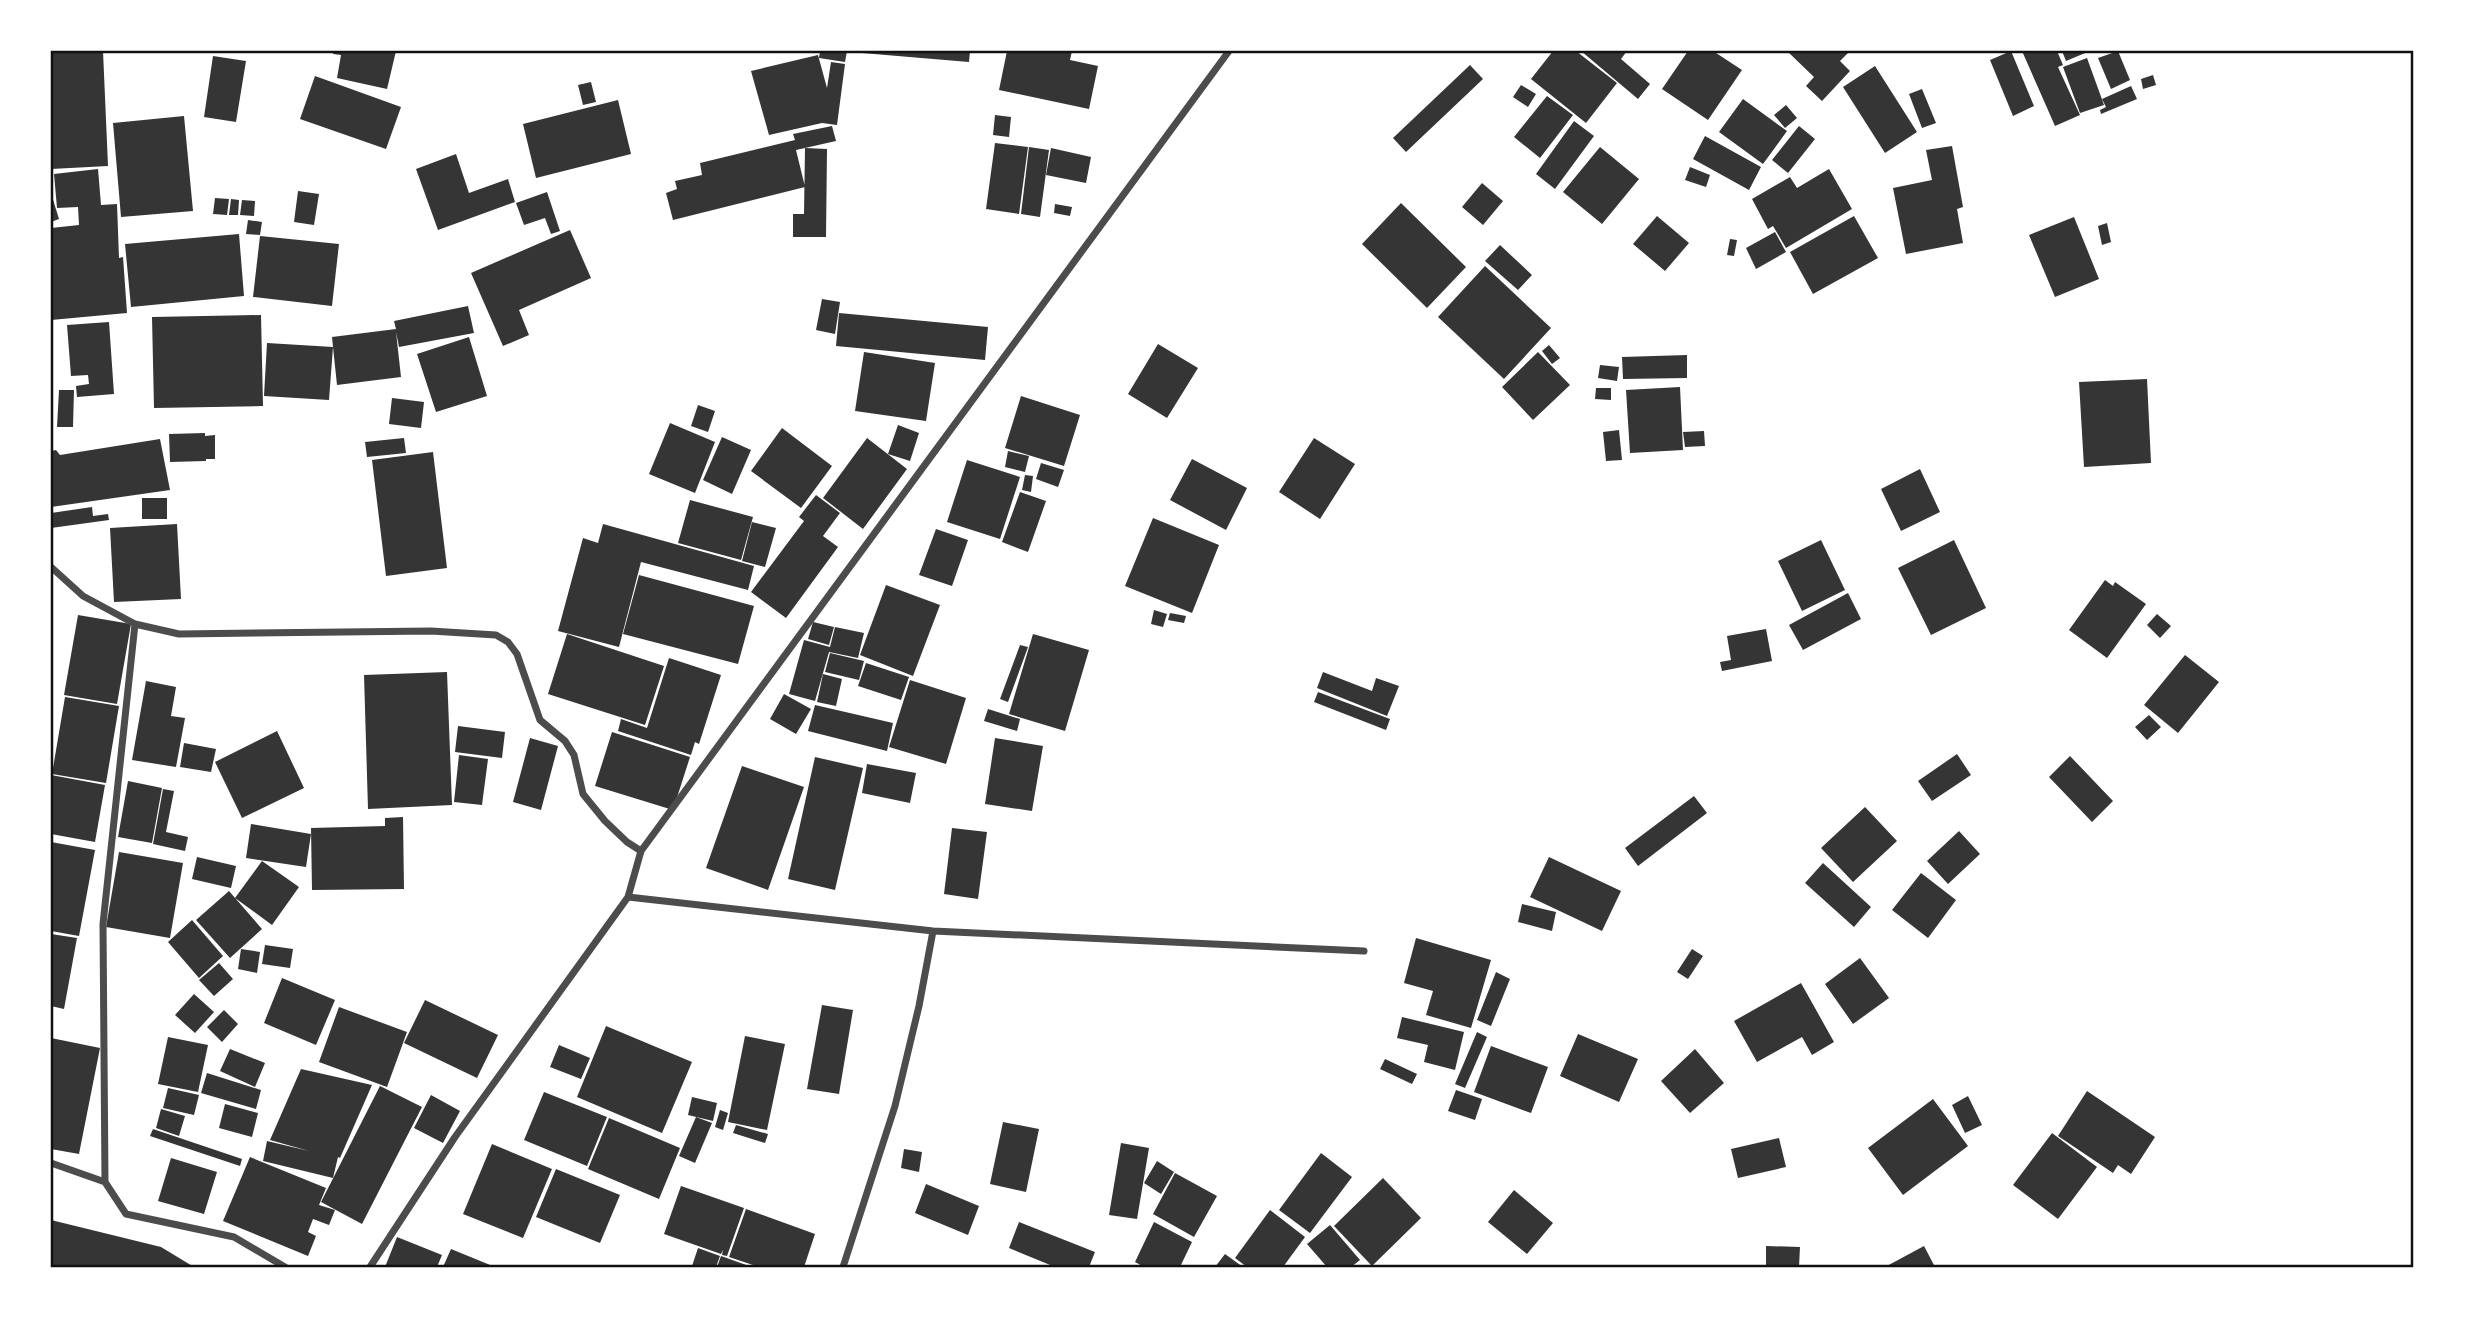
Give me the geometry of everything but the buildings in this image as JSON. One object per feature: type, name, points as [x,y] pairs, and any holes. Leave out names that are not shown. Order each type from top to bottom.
[{"type":"street","points":[[370,1267],[455,1137],[628,897],[641,851],[1229,51]]},
{"type":"street","points":[[51,567],[83,596],[135,624],[179,634],[430,631],[496,635],[508,642],[517,654],[540,720],[565,741],[574,755],[583,794],[604,821],[641,851]]},
{"type":"street","points":[[135,624],[103,924],[105,1182],[126,1214],[234,1237],[285,1267]]},
{"type":"street","points":[[628,897],[933,931],[1364,951]]},
{"type":"street","points":[[843,1267],[895,1106],[919,1006],[933,931]]},
{"type":"street","points":[[51,1163],[105,1182]]}]
